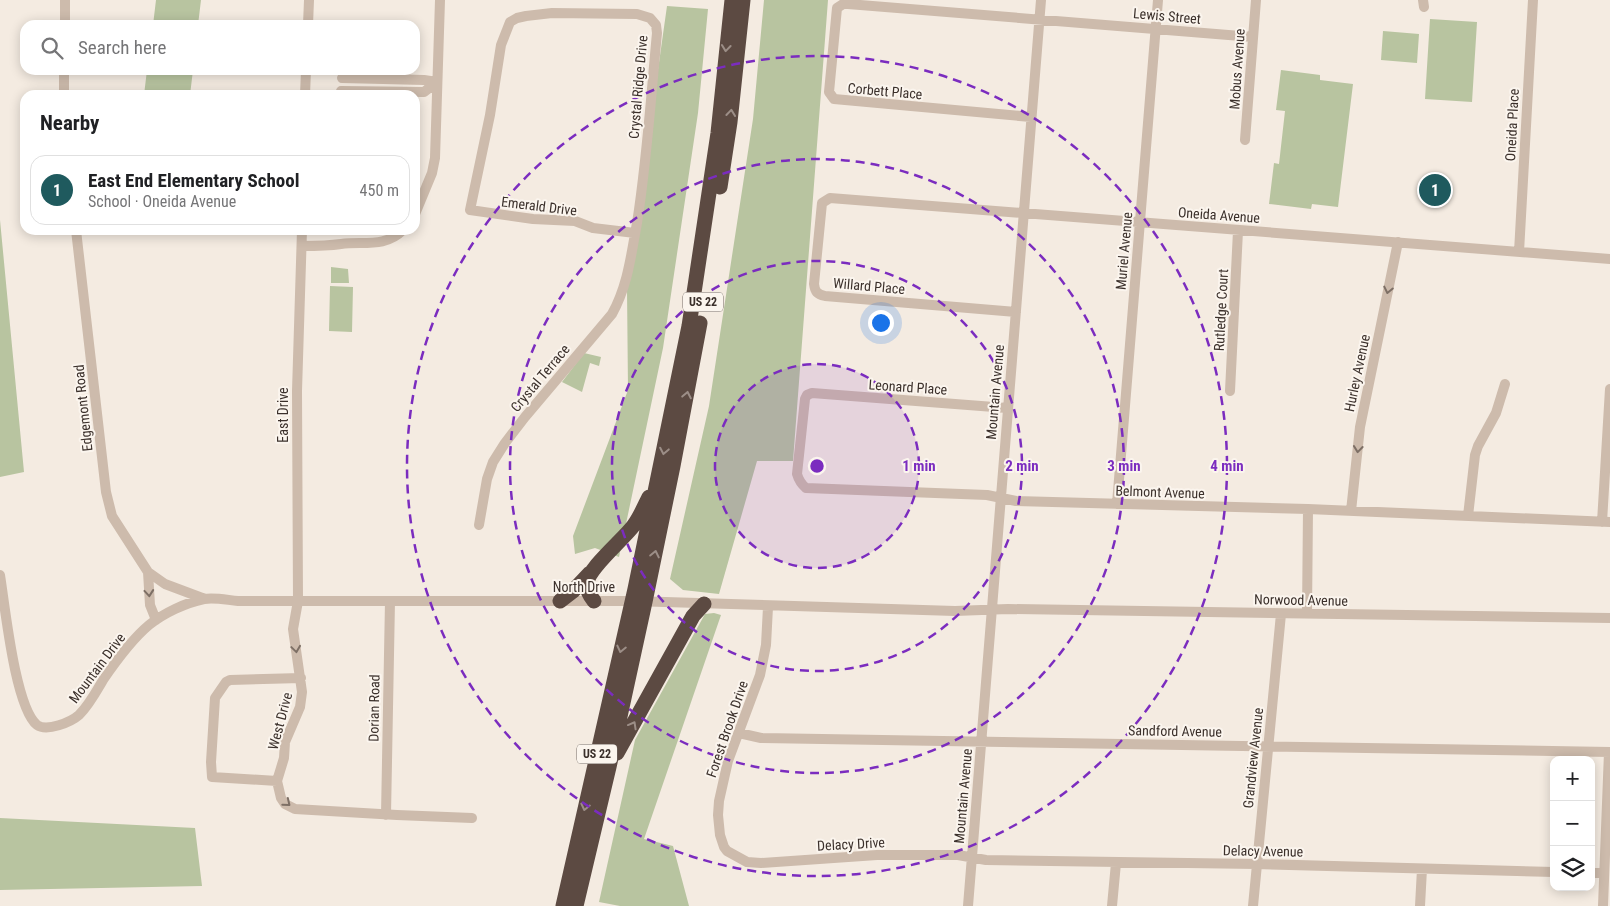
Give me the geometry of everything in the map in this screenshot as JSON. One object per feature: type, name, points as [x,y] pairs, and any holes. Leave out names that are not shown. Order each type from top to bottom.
[{"type":"highway","name":"US 22","points":[[576,906],[609,767],[659,476],[689,326],[718,133],[732,0]]},
{"type":"highway","name":"US 22","points":[[563,906],[638,602],[694,359],[730,122],[743,0]]},
{"type":"highway","points":[[560,601],[573,591],[633,527],[659,476]]},
{"type":"highway","points":[[591,572],[587,586],[589,594],[594,601]]},
{"type":"highway","points":[[609,767],[693,616],[704,604]]},
{"type":"street","points":[[65,0],[65,20]]},
{"type":"street","points":[[308,20],[309,0]]},
{"type":"street","points":[[420,202],[436,158],[440,0]]},
{"type":"street","name":"Mountain Avenue","points":[[968,906],[1041,0]]},
{"type":"street","name":"Muriel Avenue","points":[[1117,504],[1158,0]]},
{"type":"street","name":"Mobus Avenue","points":[[1245,140],[1256,0]]},
{"type":"street","name":"Oneida Place","points":[[1519,252],[1533,0]]},
{"type":"street","name":"Lewis Street","points":[[840,6],[848,4],[1254,37]]},
{"type":"street","name":"Corbett Place","points":[[840,6],[836,13],[829,92],[834,99],[1031,117]]},
{"type":"street","name":"Crystal Ridge Drive","points":[[470,210],[490,115],[501,45],[510,22],[516,18],[552,13],[637,14],[650,18],[656,25],[657,33],[643,179],[632,254]]},
{"type":"street","points":[[64,75],[64,90]]},
{"type":"street","points":[[305,90],[306,75]]},
{"type":"street","points":[[342,78],[438,82]]},
{"type":"street","points":[[420,92],[424,92],[438,82]]},
{"type":"street","name":"Oneida Avenue","points":[[825,200],[830,198],[1610,259]]},
{"type":"street","name":"Willard Place","points":[[825,200],[820,210],[814,284],[814,290],[818,294],[1016,312]]},
{"type":"street","name":"Emerald Drive","points":[[470,210],[533,219],[575,221],[593,228],[635,233]]},
{"type":"street","name":"Rutledge Court","points":[[1230,391],[1238,231]]},
{"type":"street","name":"Edgemont Road","points":[[77,235],[106,492],[112,516],[148,572],[165,584],[205,599]]},
{"type":"street","points":[[302,239],[332,240],[341,244],[378,243],[396,235]]},
{"type":"street","name":"East Drive","points":[[298,601],[297,391],[302,239]]},
{"type":"street","name":"Hurley Avenue","points":[[1351,511],[1360,428],[1398,242]]},
{"type":"street","name":"Crystal Terrace","points":[[479,525],[487,478],[493,462],[525,417],[612,314],[620,300],[629,273],[632,254]]},
{"type":"street","points":[[1468,516],[1475,455],[1496,413],[1505,384]]},
{"type":"street","points":[[1606,522],[1610,389]]},
{"type":"street","name":"Leonard Place","points":[[807,396],[812,393],[1007,408]]},
{"type":"street","name":"Belmont Avenue","points":[[807,396],[797,474],[801,484],[806,488],[987,495],[1016,500],[1308,509],[1606,522]]},
{"type":"street","points":[[1307,614],[1308,509]]},
{"type":"street","name":"Edgemont Road","points":[[148,572],[150,605],[156,620]]},
{"type":"street","name":"Mountain Drive","points":[[0,576],[21,694],[26,706],[39,726],[44,728],[66,724],[79,715],[127,649],[148,626],[179,608]]},
{"type":"street","name":"North Drive","points":[[179,608],[205,599],[298,601],[594,601],[768,607],[991,611]]},
{"type":"street","name":"West Drive","points":[[278,781],[284,758],[285,742],[300,707],[302,692],[293,628],[298,601]]},
{"type":"street","name":"Dorian Road","points":[[386,815],[390,601]]},
{"type":"street","name":"Forest Brook Drive","points":[[733,856],[724,846],[720,835],[718,815],[722,781],[760,675],[764,658],[768,607]]},
{"type":"street","name":"Norwood Avenue","points":[[991,611],[1008,609],[1610,618]]},
{"type":"street","name":"Grandview Avenue","points":[[1253,906],[1281,614]]},
{"type":"street","points":[[301,678],[230,680],[226,682],[215,698],[211,762],[212,777],[278,781],[281,798],[285,804],[295,809],[472,818]]},
{"type":"street","name":"Sandford Avenue","points":[[739,733],[761,738],[1610,752]]},
{"type":"street","points":[[1603,906],[1610,752]]},
{"type":"street","name":"Delacy Drive","points":[[733,856],[747,862],[761,863],[877,855],[958,855],[972,858]]},
{"type":"street","name":"Delacy Avenue","points":[[972,858],[986,860],[1256,864],[1550,872]]},
{"type":"street","points":[[1112,906],[1116,863]]},
{"type":"street","points":[[1420,906],[1422,868]]},
{"type":"street","points":[[1595,873],[1604,873]]},
{"type":"green space","points":[[156,0],[201,0],[199,20],[154,20]]},
{"type":"green space","points":[[764,0],[828,0],[793,461],[757,461],[719,594],[683,590],[670,579],[709,406],[753,119]]},
{"type":"green space","points":[[667,6],[708,9],[698,113],[663,348],[619,557],[595,548],[575,554],[573,536],[628,390],[627,289]]},
{"type":"green space","points":[[1430,19],[1477,22],[1472,102],[1425,99]]},
{"type":"green space","points":[[1383,31],[1419,34],[1417,63],[1381,60]]},
{"type":"green space","points":[[1281,70],[1320,75],[1320,80],[1353,84],[1338,207],[1312,204],[1311,209],[1269,204],[1274,163],[1279,164],[1285,111],[1276,110]]},
{"type":"green space","points":[[146,75],[192,75],[191,90],[145,90]]},
{"type":"green space","points":[[0,220],[24,472],[0,477]]},
{"type":"green space","points":[[331,267],[348,269],[349,283],[331,283]]},
{"type":"green space","points":[[330,286],[353,287],[352,332],[329,331]]},
{"type":"green space","points":[[584,353],[601,357],[599,366],[590,363],[582,392],[562,382]]},
{"type":"green space","points":[[714,613],[721,615],[644,839],[673,846],[689,906],[620,906],[599,902],[635,740],[705,614]]},
{"type":"green space","points":[[0,818],[195,828],[202,886],[0,890]]},
{"type":"place","name":"East End Elementary School","points":[[1435,190]]}]
